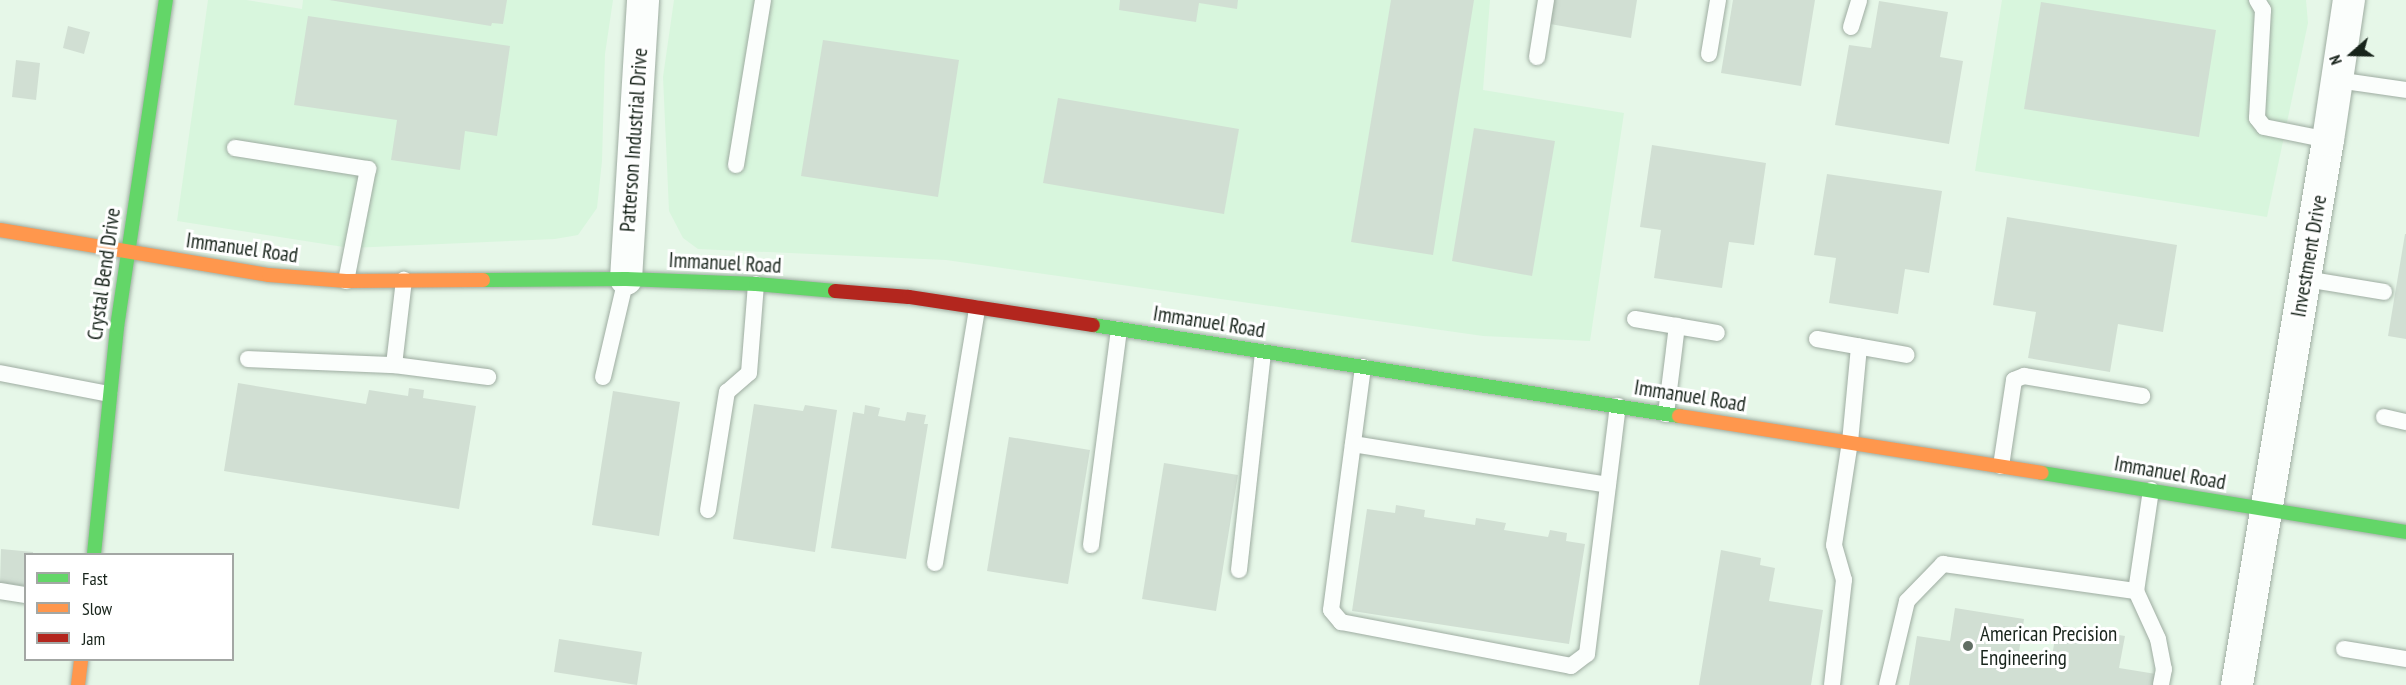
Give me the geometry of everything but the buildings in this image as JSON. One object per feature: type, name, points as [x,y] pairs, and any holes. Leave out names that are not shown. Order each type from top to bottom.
[{"type":"street","name":"Crystal Bend Drive","points":[[94,553],[110,394],[128,252],[166,0]]},
{"type":"street","name":"Patterson Industrial Drive","points":[[626,279],[643,0]]},
{"type":"street","name":"Investment Drive","points":[[2237,685],[2328,140],[2349,0]]},
{"type":"street","name":"Immanuel Road","points":[[0,230],[269,275],[346,281],[626,279],[756,284],[909,297],[1850,442],[2151,490],[2265,511],[2406,532]]},
{"type":"street","points":[[78,685],[81,661]]},
{"type":"lane","points":[[736,165],[763,0]]},
{"type":"lane","points":[[1537,57],[1545,0]]},
{"type":"lane","points":[[1709,54],[1718,0]]},
{"type":"lane","points":[[1851,27],[1859,0]]},
{"type":"lane","points":[[2258,0],[2264,10],[2257,118],[2264,127],[2328,140]]},
{"type":"lane","points":[[2337,80],[2406,90]]},
{"type":"lane","points":[[235,148],[368,169],[346,281]]},
{"type":"lane","points":[[603,377],[626,279]]},
{"type":"lane","points":[[2305,279],[2384,292]]},
{"type":"lane","points":[[394,365],[404,280]]},
{"type":"lane","points":[[708,510],[727,392],[749,373],[756,284]]},
{"type":"lane","points":[[935,563],[977,308]]},
{"type":"lane","points":[[1635,319],[1717,333]]},
{"type":"lane","points":[[1666,414],[1677,326]]},
{"type":"lane","points":[[1091,545],[1119,330]]},
{"type":"lane","points":[[1817,339],[1907,355]]},
{"type":"lane","points":[[1832,685],[1844,580],[1834,545],[1850,442],[1859,346]]},
{"type":"lane","points":[[1239,570],[1263,352]]},
{"type":"lane","points":[[248,359],[394,365],[488,377]]},
{"type":"lane","points":[[1363,367],[1331,610],[1341,622],[1571,666],[1587,654],[1618,406]]},
{"type":"lane","points":[[0,373],[110,394]]},
{"type":"lane","points":[[2001,466],[2014,380],[2024,376],[2142,396]]},
{"type":"lane","points":[[2385,417],[2406,422]]},
{"type":"lane","points":[[1353,444],[1608,485]]},
{"type":"lane","points":[[2151,490],[2136,591],[2158,639],[2164,669],[2161,685]]},
{"type":"lane","points":[[1887,685],[1907,601],[1942,564],[2136,591]]},
{"type":"lane","points":[[0,591],[24,596]]},
{"type":"lane","points":[[2344,649],[2406,659]]},
{"type":"shaded area","points":[[208,0],[246,0],[302,9],[303,0],[613,0],[605,54],[602,161],[597,208],[578,235],[555,239],[350,248],[177,221]]},
{"type":"shaded area","points":[[674,0],[1490,0],[1483,90],[1624,113],[1590,341],[1483,336],[946,260],[698,249],[683,238],[669,211],[663,77]]},
{"type":"shaded area","points":[[2002,0],[2306,0],[2308,23],[2267,217],[1975,171]]},
{"type":"traffic: fast","points":[[94,553],[117,327],[166,0]]},
{"type":"traffic: fast","points":[[483,280],[626,279],[756,284],[835,291]]},
{"type":"traffic: fast","points":[[1093,325],[1679,416]]},
{"type":"traffic: fast","points":[[2042,473],[2406,532]]},
{"type":"traffic: slow","points":[[0,230],[269,275],[346,281],[483,280]]},
{"type":"traffic: slow","points":[[1679,416],[2042,473]]},
{"type":"traffic: slow","points":[[78,685],[81,661]]},
{"type":"traffic: jam","points":[[835,291],[909,297],[1093,325]]},
{"type":"place","name":"American Precision Engineering","points":[[1968,646]]}]
